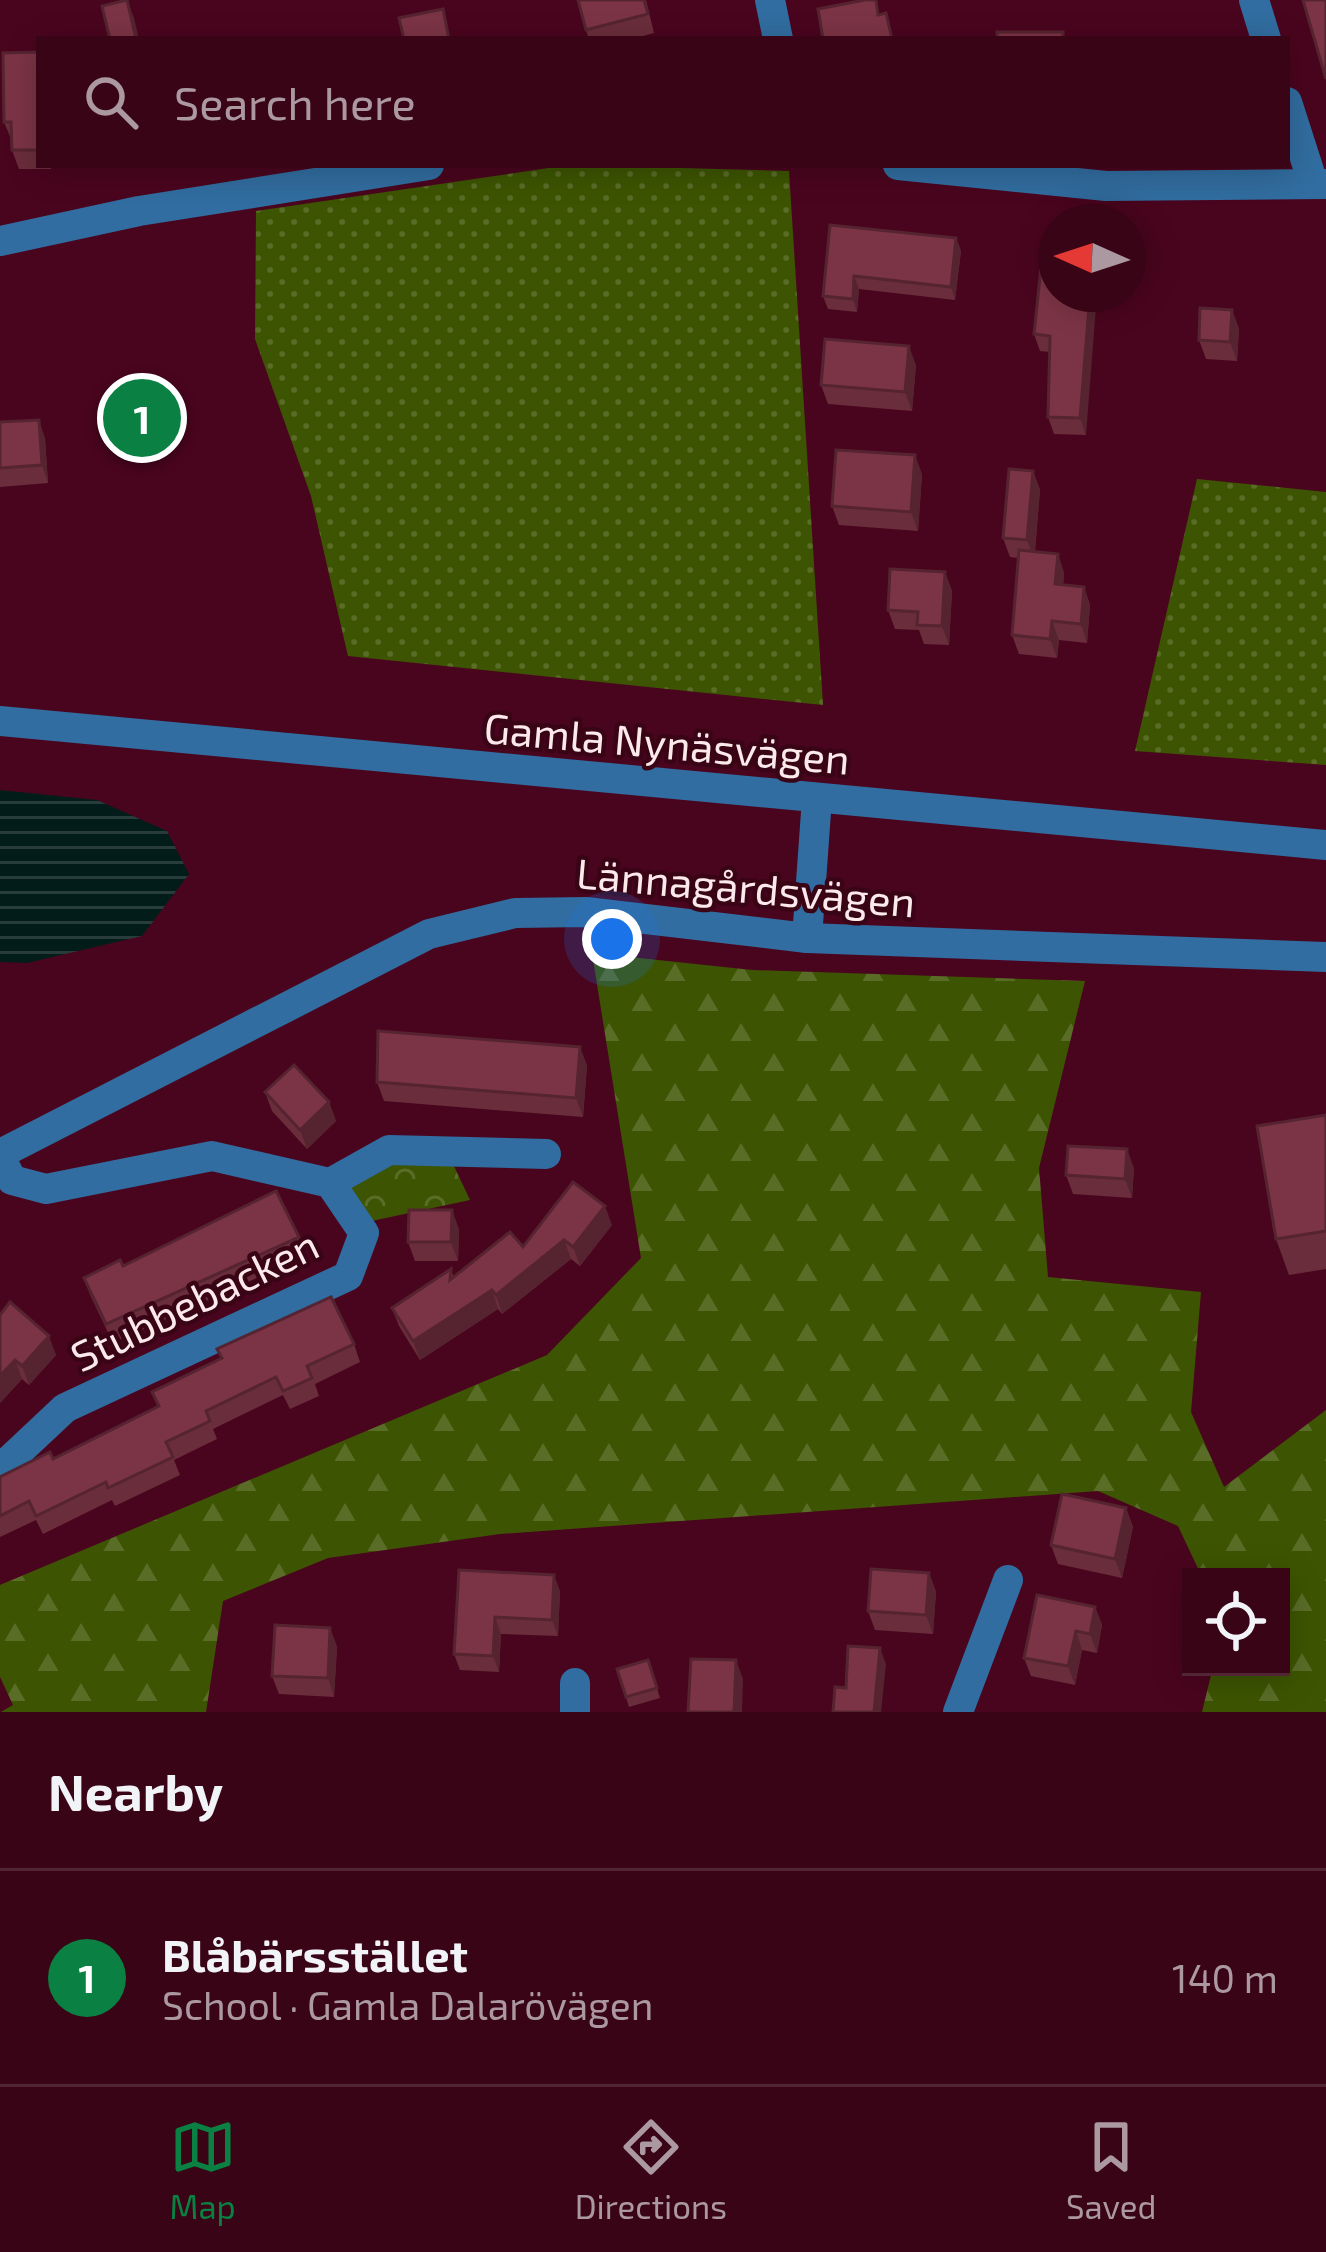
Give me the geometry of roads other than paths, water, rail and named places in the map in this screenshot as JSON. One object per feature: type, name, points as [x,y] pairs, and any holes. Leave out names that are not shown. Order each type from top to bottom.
[{"type":"street","points":[[770,0],[777,36]]},
{"type":"street","points":[[1254,0],[1266,36]]},
{"type":"street","points":[[928,168],[1106,186],[1319,182],[1290,110]]},
{"type":"street","points":[[0,241],[139,211],[410,168]]},
{"type":"street","name":"Gamla Nynäsvägen","points":[[0,721],[1326,845]]},
{"type":"street","points":[[807,938],[817,798]]},
{"type":"street","name":"Lännagårdsvägen","points":[[0,1155],[377,958],[468,921],[515,913],[586,912],[807,938],[1326,957]]},
{"type":"street","name":"Stubbebacken","points":[[0,1155],[13,1180],[46,1189],[212,1156],[330,1183],[389,1150],[546,1154]]},
{"type":"street","name":"Stubbebacken","points":[[0,1469],[65,1408],[348,1276],[364,1233],[330,1183]]},
{"type":"street","points":[[958,1712],[1008,1580]]},
{"type":"water","points":[[0,790],[97,800],[167,831],[189,874],[142,936],[27,963],[0,962]]},
{"type":"place","name":"Blåbärsstället","points":[[142,418]]}]
